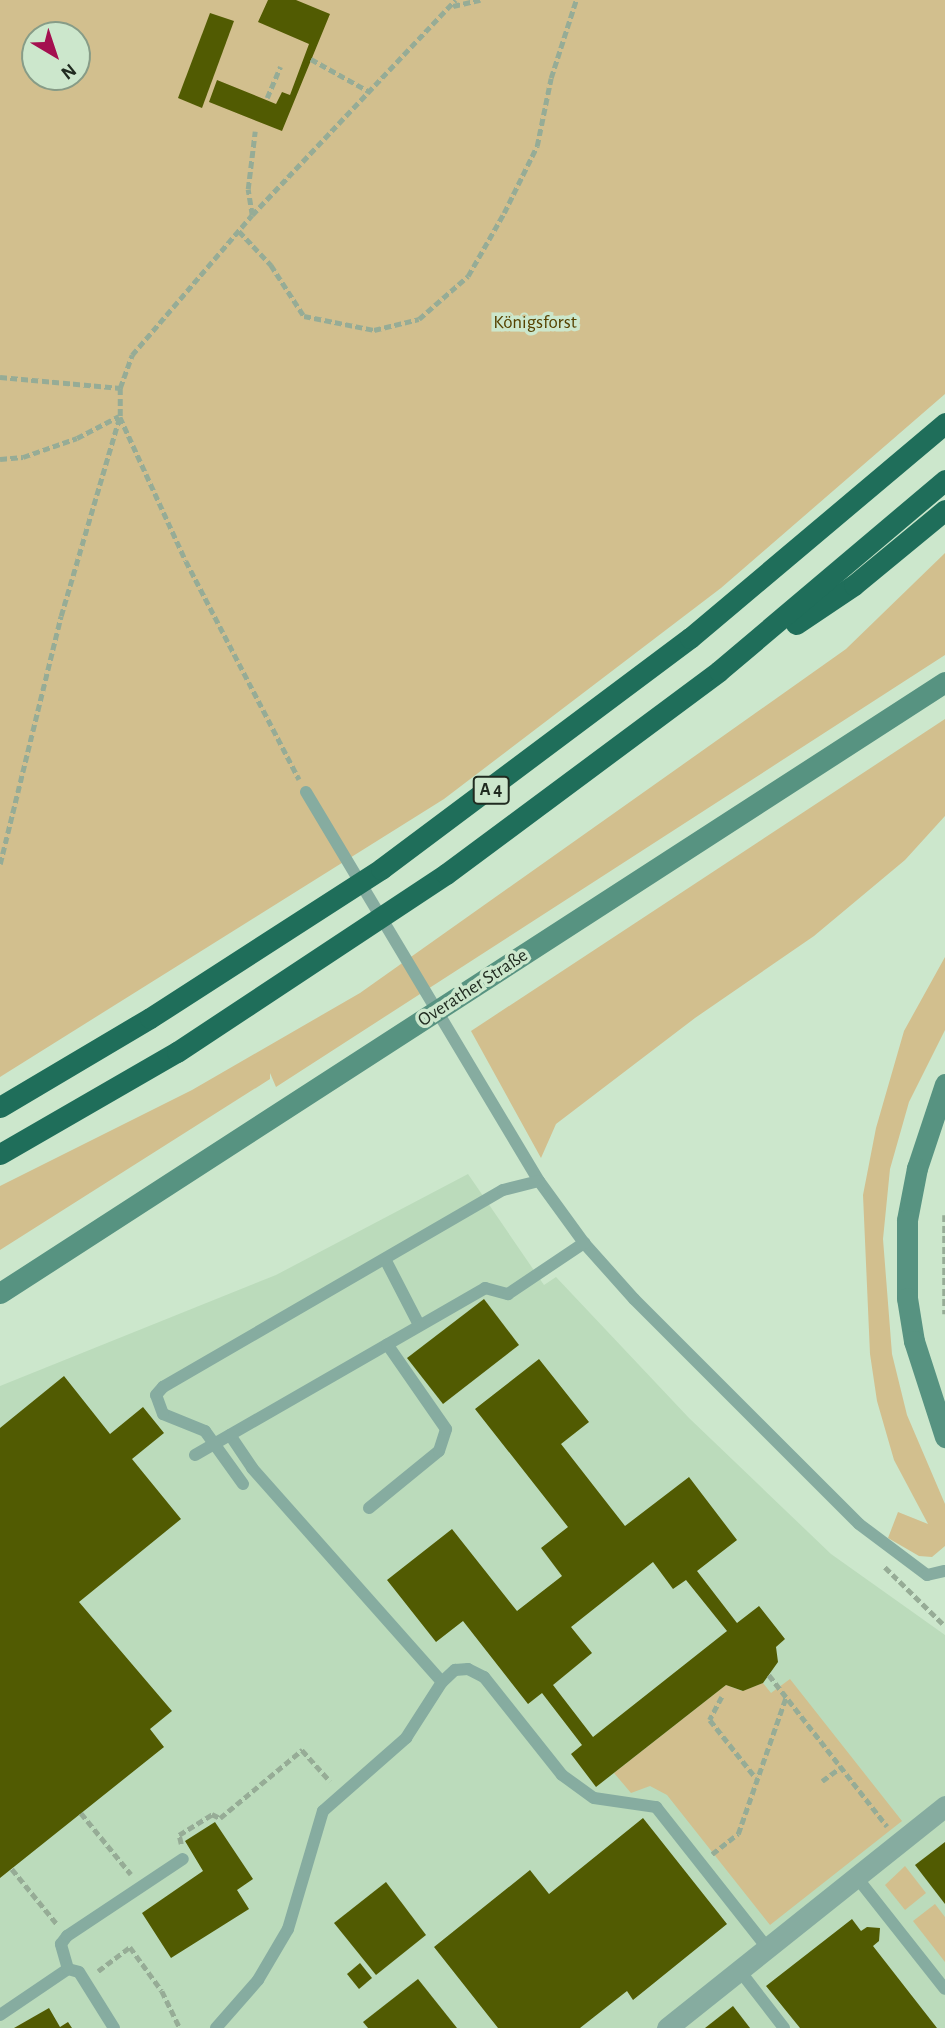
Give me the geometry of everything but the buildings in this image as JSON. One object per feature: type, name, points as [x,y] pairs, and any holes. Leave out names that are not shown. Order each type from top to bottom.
[{"type":"highway","name":"A 4","points":[[0,1107],[253,954],[437,829],[690,638],[945,423]]},
{"type":"highway","name":"A 4","points":[[0,1154],[177,1052],[340,947],[719,671],[945,480]]},
{"type":"highway","points":[[719,671],[854,585],[945,510]]},
{"type":"main road","name":"Overather Straße","points":[[0,1293],[945,682]]},
{"type":"main road","points":[[945,1084],[917,1167],[906,1220],[907,1298],[914,1341],[945,1437]]},
{"type":"street","points":[[667,2028],[902,1844],[945,1806]]},
{"type":"lane","points":[[306,792],[539,1181],[584,1243],[634,1299],[859,1524],[927,1575],[945,1570]]},
{"type":"lane","points":[[243,1484],[205,1431],[163,1414],[156,1395],[503,1190],[539,1181]]},
{"type":"lane","points":[[195,1455],[485,1288],[508,1294],[584,1243]]},
{"type":"lane","points":[[385,1259],[419,1325]]},
{"type":"lane","points":[[369,1508],[439,1451],[446,1429],[387,1344]]},
{"type":"lane","points":[[230,1435],[252,1468],[442,1682]]},
{"type":"lane","points":[[216,2028],[275,1956],[288,1929],[323,1811],[406,1738],[442,1682],[455,1670],[468,1669],[484,1677],[562,1775],[594,1798],[656,1807],[769,1950]]},
{"type":"lane","points":[[68,1969],[61,1944],[67,1936],[183,1859]]},
{"type":"lane","points":[[858,1879],[945,1989]]},
{"type":"lane","points":[[0,2015],[68,1969],[79,1972],[114,2028]]},
{"type":"lane","points":[[740,1971],[784,2028]]},
{"type":"path","points":[[0,864],[61,616],[120,416],[120,388],[132,355],[153,326],[252,215],[455,0]]},
{"type":"path","points":[[452,6],[480,0]]},
{"type":"path","points":[[239,231],[271,265],[304,316],[374,330],[419,319],[468,275],[504,214],[537,146],[551,78],[576,0]]},
{"type":"path","points":[[311,59],[370,92]]},
{"type":"path","points":[[267,98],[280,67]]},
{"type":"path","points":[[252,215],[248,189],[255,131]]},
{"type":"path","points":[[0,377],[120,388]]},
{"type":"path","points":[[0,459],[23,457],[77,438],[120,416]]},
{"type":"path","points":[[120,416],[223,637],[306,792]]},
{"type":"path","points":[[945,1215],[945,1314]]},
{"type":"path","points":[[769,1675],[902,1844]]},
{"type":"path","points":[[722,1697],[710,1720],[757,1778]]},
{"type":"path","points":[[711,1855],[738,1834],[786,1697]]},
{"type":"path","points":[[183,1859],[179,1835],[212,1814],[220,1818],[302,1750],[341,1794]]},
{"type":"path","points":[[822,1781],[841,1767]]},
{"type":"path","points":[[81,1813],[140,1886]]},
{"type":"path","points":[[12,1869],[67,1936]]},
{"type":"path","points":[[114,1960],[130,1947],[162,1991],[180,2028]]},
{"type":"shaded area","points":[[468,1174],[544,1285],[556,1277],[689,1418],[831,1554],[945,1635],[945,2028],[0,2028],[0,1386],[276,1275]]},
{"type":"green space","name":"Königsforst","points":[[0,0],[945,0],[945,394],[721,588],[444,799],[0,1077]]},
{"type":"green space","points":[[945,553],[945,655],[276,1087],[270,1073],[270,1079],[0,1250],[0,1186],[192,1090],[360,993],[846,649]]},
{"type":"green space","points":[[945,719],[945,816],[905,860],[814,936],[695,1018],[556,1124],[541,1158],[471,1031]]},
{"type":"green space","points":[[945,957],[945,1030],[909,1102],[890,1169],[883,1239],[892,1354],[907,1415],[945,1504],[945,1546],[932,1557],[919,1556],[888,1538],[898,1512],[928,1524],[894,1460],[877,1401],[870,1354],[863,1195],[876,1128],[904,1031]]},
{"type":"green space","points":[[790,1679],[902,1821],[770,1925],[667,1795],[650,1786],[631,1793],[614,1773],[726,1685],[742,1691],[763,1683],[771,1693]]},
{"type":"green space","points":[[905,1866],[926,1893],[905,1910],[885,1885]]},
{"type":"green space","points":[[935,1904],[945,1917],[945,1962],[913,1921]]}]
